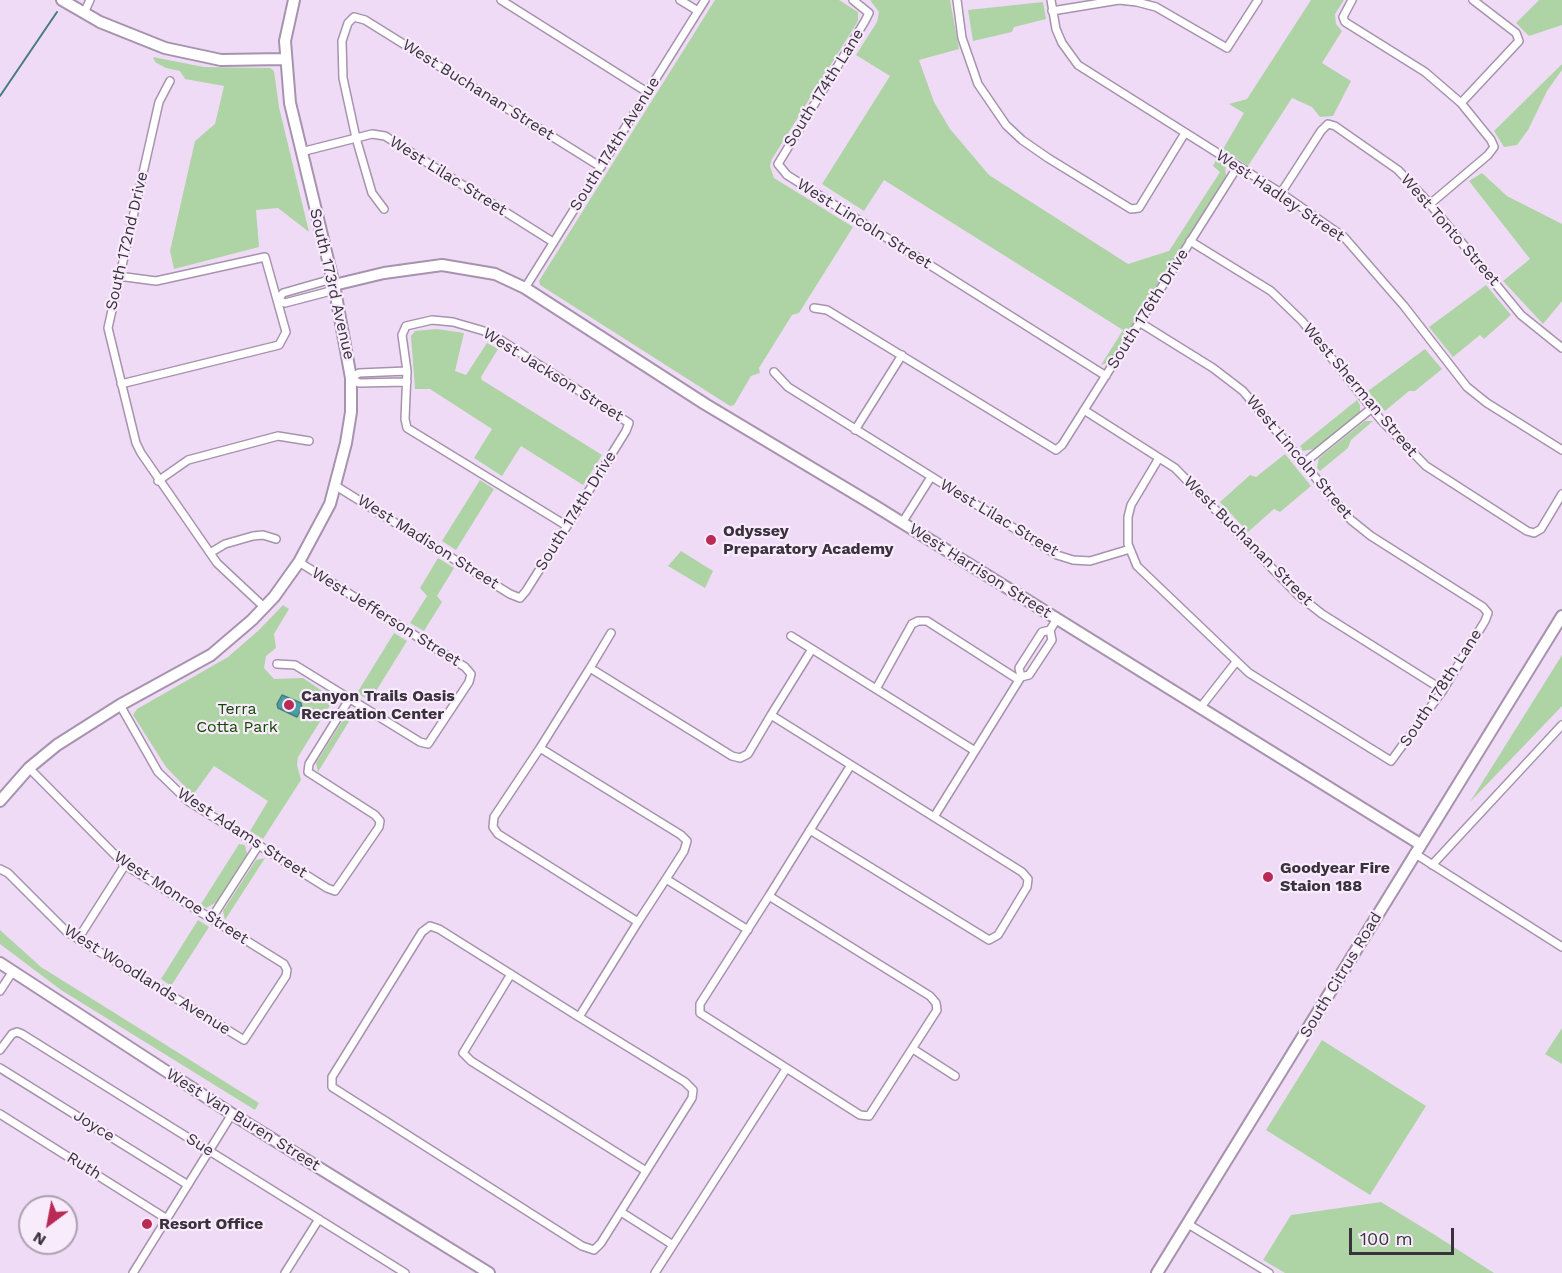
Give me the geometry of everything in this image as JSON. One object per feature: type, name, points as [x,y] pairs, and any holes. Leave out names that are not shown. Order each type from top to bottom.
[{"type":"street","points":[[62,0],[123,33],[192,55],[221,60],[284,59]]},
{"type":"street","points":[[84,13],[90,0]]},
{"type":"street","name":"South 173rd Avenue","points":[[0,801],[29,768],[57,745],[120,705],[212,655],[264,608],[299,562],[330,504],[336,486],[351,412],[351,378],[334,285],[290,103],[284,59],[287,24],[294,0]]},
{"type":"street","points":[[501,0],[647,92]]},
{"type":"street","points":[[680,0],[698,11]]},
{"type":"street","name":"South 174th Avenue","points":[[525,288],[705,0]]},
{"type":"street","name":"South 174th Lane","points":[[778,164],[869,13],[853,0]]},
{"type":"street","points":[[957,0],[962,38],[978,84],[1006,125],[1022,140],[1048,158],[1131,209],[1138,208],[1185,134]]},
{"type":"street","name":"West Hadley Street","points":[[1051,0],[1062,43],[1078,65],[1281,193],[1344,237],[1404,306],[1467,387],[1487,403],[1562,450]]},
{"type":"street","points":[[1052,11],[1119,0],[1137,2],[1156,7],[1227,48],[1258,0]]},
{"type":"street","points":[[1352,0],[1343,17],[1345,22],[1425,72],[1461,103],[1491,140],[1494,147],[1488,155],[1430,204]]},
{"type":"street","points":[[1461,103],[1519,41],[1516,33],[1473,0]]},
{"type":"street","name":"West Buchanan Street","points":[[356,138],[341,58],[342,41],[348,23],[354,17],[365,20],[601,167]]},
{"type":"street","name":"South 172nd Drive","points":[[170,81],[159,102],[108,328],[136,443],[159,481],[210,553],[264,608]]},
{"type":"street","name":"West Tonto Street","points":[[1281,193],[1321,131],[1328,124],[1363,143],[1398,170],[1430,204],[1521,315],[1562,348]]},
{"type":"street","name":"West Lilac Street","points":[[301,152],[372,134],[385,136],[554,242]]},
{"type":"street","points":[[356,138],[372,194],[384,209]]},
{"type":"street","name":"West Lincoln Street","points":[[778,164],[787,175],[1106,376]]},
{"type":"street","name":"South 176th Drive","points":[[902,355],[1056,450],[1062,445],[1238,166]]},
{"type":"street","name":"West Sherman Street","points":[[1190,242],[1271,291],[1302,321],[1372,408],[1426,466],[1534,533],[1541,529],[1561,499]]},
{"type":"street","points":[[118,276],[156,281],[265,257],[279,300],[286,332],[284,340],[279,345],[121,384]]},
{"type":"street","name":"West Harrison Street","points":[[279,300],[285,292],[325,281],[334,285],[384,273],[442,264],[495,274],[525,288],[705,404],[1200,708],[1417,849],[1432,865],[1562,947]]},
{"type":"street","points":[[814,308],[827,310],[902,355],[855,430]]},
{"type":"street","name":"West Jackson Street","points":[[407,371],[402,335],[406,326],[432,320],[469,325],[484,331],[629,423]]},
{"type":"street","name":"West Lincoln Street","points":[[1139,322],[1213,368],[1243,391],[1338,506],[1371,536],[1483,607],[1488,613]]},
{"type":"street","points":[[407,382],[359,383],[351,378],[359,373],[407,371],[407,382],[405,419],[407,428],[567,526]]},
{"type":"street","name":"West Lilac Street","points":[[774,372],[788,387],[1057,555],[1072,560],[1090,561],[1130,549]]},
{"type":"street","points":[[1304,464],[1372,408]]},
{"type":"street","name":"West Buchanan Street","points":[[1084,410],[1175,468],[1298,595],[1322,614],[1443,690]]},
{"type":"street","name":"South 174th Drive","points":[[520,598],[567,526],[629,423]]},
{"type":"street","points":[[159,481],[188,460],[199,457],[278,436],[309,441]]},
{"type":"street","points":[[1159,458],[1131,505],[1126,527],[1130,549],[1145,577],[1236,662],[1200,708]]},
{"type":"street","points":[[902,523],[931,477]]},
{"type":"street","name":"West Madison Street","points":[[336,486],[520,598]]},
{"type":"street","points":[[210,553],[225,544],[253,536],[263,535],[276,539]]},
{"type":"street","name":"West Jefferson Street","points":[[299,562],[465,667],[471,674],[470,682],[428,744],[420,742],[350,698]]},
{"type":"street","name":"South 178th Lane","points":[[1236,662],[1259,680],[1391,761],[1443,690],[1488,613]]},
{"type":"street","name":"South Citrus Road","points":[[1157,1273],[1562,616]]},
{"type":"street","points":[[934,817],[1020,678],[1019,668],[1042,632],[1050,630],[1057,619]]},
{"type":"street","points":[[876,689],[912,624],[918,621],[927,621],[1020,678],[1029,675],[1052,640],[1050,630]]},
{"type":"street","points":[[611,633],[494,817],[493,827],[498,834],[638,922]]},
{"type":"street","points":[[791,636],[975,751]]},
{"type":"street","points":[[590,668],[740,758],[748,754],[812,649]]},
{"type":"street","points":[[277,664],[295,665],[350,698]]},
{"type":"street","name":"West Adams Street","points":[[120,705],[158,772],[188,801],[258,846],[335,891],[379,827],[380,821],[375,815],[308,772],[309,764],[350,698]]},
{"type":"street","points":[[771,715],[1022,872],[1028,879],[1027,887],[998,935],[989,940],[810,830]]},
{"type":"street","points":[[1432,865],[1562,724]]},
{"type":"street","points":[[540,748],[681,835],[687,841],[684,851],[579,1017]]},
{"type":"street","points":[[770,896],[930,996],[936,1003],[937,1010],[869,1116],[860,1115],[700,1013],[700,1004],[770,896],[850,765]]},
{"type":"street","name":"West Monroe Street","points":[[29,768],[124,865],[284,964],[287,970],[286,976],[244,1040]]},
{"type":"street","points":[[211,919],[258,846]]},
{"type":"street","points":[[78,939],[124,865]]},
{"type":"street","name":"West Woodlands Avenue","points":[[0,869],[8,873],[67,932],[244,1040]]},
{"type":"street","points":[[666,879],[748,930]]},
{"type":"street","points":[[430,926],[439,929],[510,974],[685,1082],[693,1090],[692,1098],[621,1212],[594,1250],[582,1246],[332,1087],[332,1077],[422,932],[430,926]]},
{"type":"street","name":"West Van Buren Street","points":[[0,963],[231,1114],[489,1273]]},
{"type":"street","points":[[0,991],[13,971]]},
{"type":"street","points":[[510,974],[463,1053],[471,1062],[646,1172]]},
{"type":"street","name":"Sue","points":[[0,1050],[12,1034],[16,1032],[22,1034],[405,1273]]},
{"type":"street","points":[[912,1049],[955,1076]]},
{"type":"street","name":"Joyce","points":[[0,1068],[188,1185]]},
{"type":"street","points":[[655,1273],[786,1069]]},
{"type":"street","name":"Ruth","points":[[0,1114],[167,1219]]},
{"type":"street","points":[[133,1273],[231,1114]]},
{"type":"street","points":[[621,1212],[673,1245]]},
{"type":"street","points":[[285,1273],[319,1219]]},
{"type":"street","points":[[1188,1224],[1269,1273]]},
{"type":"green space","points":[[715,0],[839,0],[858,12],[858,21],[772,159],[770,166],[774,178],[853,227],[799,313],[792,315],[759,368],[760,373],[751,376],[734,405],[730,406],[540,285],[539,281]]},
{"type":"green space","points":[[870,0],[950,0],[959,49],[919,60],[934,102],[950,129],[989,175],[1128,264],[1169,251],[1220,172],[1213,166],[1216,160],[1225,165],[1226,176],[1110,362],[1101,365],[1123,330],[884,180],[864,211],[822,184],[890,76],[856,55],[877,22],[879,12]]},
{"type":"green space","points":[[1311,0],[1344,0],[1335,14],[1336,24],[1342,31],[1322,63],[1351,81],[1333,116],[1320,117],[1312,107],[1292,98],[1248,166],[1223,149],[1244,113],[1229,104],[1247,99]]},
{"type":"green space","points":[[1539,0],[1562,0],[1562,25],[1529,36],[1516,23]]},
{"type":"green space","points":[[1043,2],[1046,19],[1014,27],[1012,32],[973,41],[968,10]]},
{"type":"green space","points":[[153,57],[204,67],[270,68],[274,71],[279,107],[309,232],[278,208],[256,210],[259,247],[174,269],[170,251],[195,141],[215,124],[224,86],[185,79],[180,71],[166,68],[155,62]]},
{"type":"green space","points":[[1562,64],[1562,70],[1547,91],[1528,130],[1517,145],[1504,147],[1494,131]]},
{"type":"green space","points":[[1482,173],[1507,196],[1562,224],[1562,301],[1543,324],[1503,281],[1530,259],[1469,181]]},
{"type":"green space","points":[[1486,285],[1511,315],[1484,339],[1480,335],[1453,357],[1429,327]]},
{"type":"green space","points":[[437,329],[464,333],[455,371],[466,375],[487,343],[498,349],[481,377],[482,380],[602,455],[583,485],[521,446],[502,476],[474,458],[492,429],[430,389],[415,389],[411,336],[415,331]]},
{"type":"green space","points":[[1425,349],[1442,369],[1415,391],[1409,391],[1385,411],[1368,391]]},
{"type":"green space","points":[[1357,400],[1360,413],[1314,449],[1303,451],[1300,446]]},
{"type":"green space","points":[[1365,421],[1373,421],[1351,440],[1348,448],[1320,471],[1317,468],[1319,458]]},
{"type":"green space","points":[[1285,454],[1311,486],[1280,512],[1274,509],[1248,532],[1220,502],[1250,475],[1256,477]]},
{"type":"green space","points":[[480,480],[494,489],[456,550],[442,541]]},
{"type":"green space","points":[[681,551],[713,571],[705,588],[668,566]]},
{"type":"green space","points":[[438,558],[454,568],[437,596],[442,602],[424,631],[410,623],[427,596],[420,588]]},
{"type":"green space","name":"Terra Cotta Park","points":[[283,605],[289,609],[274,634],[276,648],[266,656],[264,668],[274,679],[303,678],[334,699],[298,757],[297,765],[301,780],[263,839],[250,831],[268,801],[214,766],[193,795],[166,767],[133,715],[137,709],[228,657]]},
{"type":"green space","points":[[394,633],[407,641],[370,701],[357,693]]},
{"type":"green space","points":[[1562,655],[1562,706],[1470,802]]},
{"type":"green space","points":[[356,710],[318,772],[316,763],[348,712]]},
{"type":"green space","points":[[239,844],[245,845],[247,854],[217,902],[206,908],[201,904]]},
{"type":"green space","points":[[265,858],[225,920],[223,911],[256,860]]},
{"type":"green space","points":[[198,920],[209,927],[171,986],[161,979]]},
{"type":"green space","points":[[0,930],[41,967],[259,1103],[255,1110],[61,990],[0,944]]},
{"type":"green space","points":[[1562,1028],[1562,1064],[1545,1054]]},
{"type":"green space","points":[[1322,1040],[1426,1106],[1370,1195],[1266,1130]]},
{"type":"green space","points":[[1381,1202],[1494,1273],[1285,1273],[1263,1260],[1291,1215]]},
{"type":"shaded area","points":[[282,695],[301,703],[302,708],[297,717],[278,708],[277,704]]},
{"type":"waterway","points":[[0,96],[57,12]]},
{"type":"place","name":"Odyssey Preparatory Academy","points":[[711,540]]},
{"type":"place","name":"Canyon Trails Oasis Recreation Center","points":[[289,705]]},
{"type":"place","name":"Goodyear Fire Staion 188","points":[[1268,877]]},
{"type":"place","name":"Resort Office","points":[[147,1224]]}]
